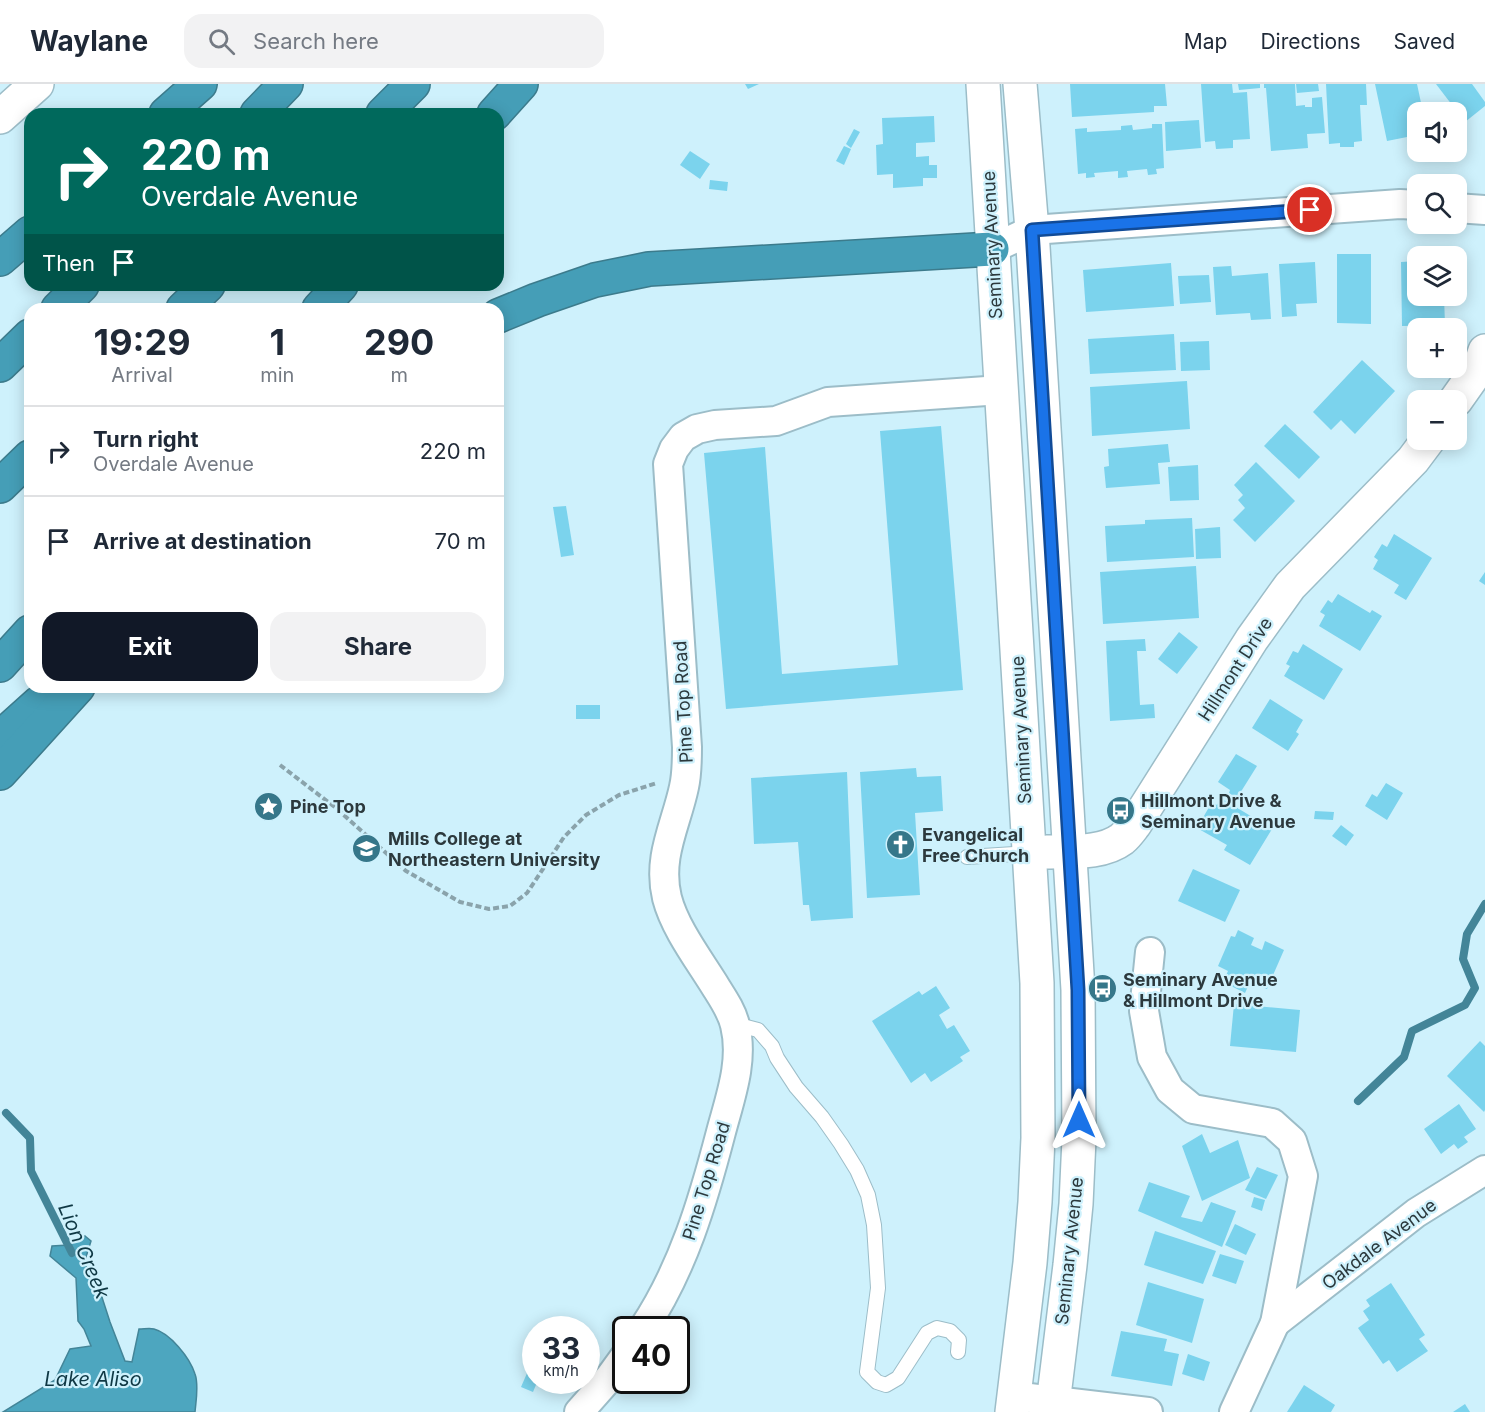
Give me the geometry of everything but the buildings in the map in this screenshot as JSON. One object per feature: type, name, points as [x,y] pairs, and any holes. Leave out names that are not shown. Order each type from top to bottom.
[{"type":"highway","points":[[173,108],[200,84]]},
{"type":"highway","points":[[263,108],[286,84]]},
{"type":"highway","points":[[389,108],[413,84]]},
{"type":"highway","points":[[499,108],[521,84]]},
{"type":"highway","points":[[0,259],[24,238]]},
{"type":"highway","points":[[504,314],[595,280],[649,269],[992,249]]},
{"type":"highway","points":[[64,303],[76,291]]},
{"type":"highway","points":[[189,303],[202,291]]},
{"type":"highway","points":[[325,303],[336,291]]},
{"type":"highway","points":[[0,366],[24,342]]},
{"type":"highway","points":[[0,486],[24,463]]},
{"type":"highway","points":[[0,665],[24,639]]},
{"type":"highway","points":[[0,738],[49,693]]},
{"type":"highway","points":[[0,773],[73,693]]},
{"type":"street","points":[[0,117],[37,84]]},
{"type":"street","name":"Seminary Avenue","points":[[983,84],[1036,983],[1038,1138],[1035,1202],[1013,1404]]},
{"type":"street","name":"Seminary Avenue","points":[[1020,84],[1032,230],[1078,990],[1079,1139],[1076,1204],[1052,1406]]},
{"type":"street","points":[[992,249],[1032,230],[1407,204]]},
{"type":"street","points":[[1467,209],[1485,210]]},
{"type":"street","points":[[1463,390],[1480,366],[1485,351]]},
{"type":"street","name":"Pine Top Road","points":[[651,1316],[684,1252],[707,1185],[735,1082],[737,1043],[735,1024],[726,1002],[676,920],[667,898],[664,879],[669,834],[687,774],[668,464],[674,449],[683,437],[697,429],[716,425],[776,420],[828,402],[1001,390]]},
{"type":"street","name":"Hillmont Drive","points":[[1028,853],[1094,849],[1111,846],[1124,838],[1252,639],[1290,586],[1420,450]]},
{"type":"street","points":[[1150,952],[1144,1011],[1152,1057],[1170,1090],[1192,1109],[1272,1124],[1292,1141],[1303,1176],[1275,1323],[1234,1412]]},
{"type":"street","name":"Oakdale Avenue","points":[[1275,1323],[1416,1213],[1485,1170]]},
{"type":"street","points":[[579,1412],[612,1373]]},
{"type":"street","points":[[1013,1404],[1148,1412]]},
{"type":"lane","points":[[967,857],[1028,853]]},
{"type":"lane","points":[[735,1024],[758,1030],[771,1046],[796,1087],[822,1116],[841,1144],[857,1170],[868,1195],[874,1225],[878,1288],[867,1372],[877,1382],[886,1385],[898,1378],[927,1333],[937,1328],[950,1331],[958,1340],[958,1352]]},
{"type":"path","points":[[280,765],[336,808],[406,871],[460,902],[489,909],[510,906],[526,893],[564,837],[586,815],[619,795],[687,774]]},
{"type":"water","name":"Lake Aliso","points":[[85,1236],[91,1241],[86,1257],[87,1276],[98,1285],[125,1361],[132,1362],[139,1329],[154,1329],[166,1335],[184,1354],[195,1374],[197,1388],[195,1412],[3,1412],[55,1380],[70,1349],[91,1346],[78,1321],[76,1278],[50,1256],[52,1246],[69,1245]]},
{"type":"waterway","points":[[1358,1101],[1404,1057],[1412,1031],[1465,1005],[1475,988],[1463,959],[1467,934],[1485,904]]},
{"type":"waterway","name":"Lion Creek","points":[[6,1113],[30,1138],[31,1171],[72,1253]]},
{"type":"place","name":"Pine Top","points":[[269,806]]},
{"type":"place","name":"Hillmont Drive & Seminary Avenue","points":[[1120,810]]},
{"type":"place","name":"Evangelical Free Church","points":[[901,844]]},
{"type":"place","name":"Mills College at Northeastern University","points":[[367,848]]},
{"type":"place","name":"Seminary Avenue & Hillmont Drive","points":[[1102,989]]},
{"type":"route","points":[[1079,1120],[1078,990],[1032,230],[1310,210]]}]
